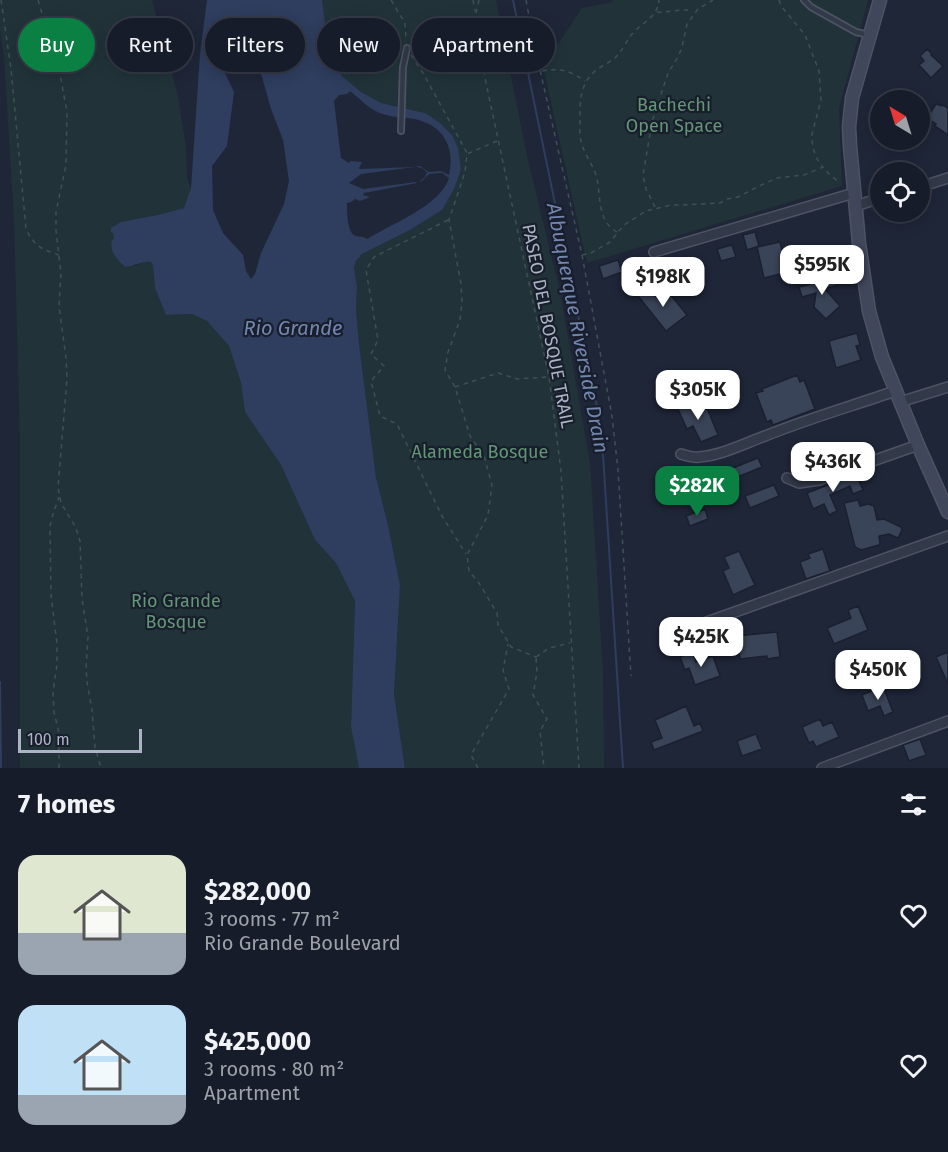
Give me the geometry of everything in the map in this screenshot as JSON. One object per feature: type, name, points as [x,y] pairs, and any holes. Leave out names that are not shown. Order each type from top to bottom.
[{"type":"street","points":[[880,0],[852,98],[849,127],[859,243],[869,311],[882,357],[948,513]]},
{"type":"street","points":[[930,184],[948,178]]},
{"type":"street","points":[[654,252],[854,193]]},
{"type":"street","points":[[856,206],[870,201]]},
{"type":"street","points":[[681,454],[700,457],[721,452],[764,436],[898,397],[948,387]]},
{"type":"street","points":[[787,478],[799,483],[819,480],[918,446]]},
{"type":"street","points":[[690,628],[948,536]]},
{"type":"street","points":[[822,768],[948,721]]},
{"type":"lane","points":[[804,0],[811,8],[855,32],[870,35]]},
{"type":"lane","points":[[401,131],[403,67],[407,48]]},
{"type":"path","points":[[1,0],[11,69],[26,229],[33,242],[41,249],[59,255]]},
{"type":"path","points":[[38,0],[60,74],[67,112],[66,165],[56,212],[61,273],[59,306],[67,379],[58,487],[61,503],[76,528],[80,541],[82,599],[88,637],[87,682],[95,747],[101,768]]},
{"type":"path","points":[[391,0],[405,23],[407,48],[467,154],[465,172],[449,220],[461,284],[462,303],[460,320],[448,352],[445,370],[455,387],[470,436],[484,456],[492,485],[488,515],[467,555]]},
{"type":"path","points":[[473,0],[476,12]]},
{"type":"path","name":"PASEO DEL BOSQUE TRAIL","points":[[479,0],[474,27],[549,377],[561,471],[579,768]]},
{"type":"path","points":[[526,0],[530,18]]},
{"type":"path","points":[[618,232],[612,229],[602,213],[594,170],[581,141],[580,105],[585,82],[597,69],[617,56],[633,32],[656,12],[659,0]]},
{"type":"path","points":[[655,208],[646,189],[644,175],[651,129],[668,73],[682,46],[687,24],[695,11],[713,0]]},
{"type":"path","points":[[779,0],[781,6],[805,35],[819,71],[821,100],[812,139],[815,155],[829,174],[839,182]]},
{"type":"path","points":[[656,12],[695,11]]},
{"type":"path","points":[[555,70],[571,72],[585,82]]},
{"type":"path","points":[[541,72],[582,255],[612,416],[618,470],[631,676]]},
{"type":"path","points":[[467,154],[498,141]]},
{"type":"path","points":[[582,255],[598,250],[610,242],[624,225],[638,215],[655,208],[720,203],[777,178],[804,175],[823,167]]},
{"type":"path","points":[[449,220],[374,257],[366,270],[378,340],[371,354],[384,366],[371,381],[380,416],[397,424],[442,516],[467,555],[469,571],[497,613],[498,626],[508,643],[511,647],[536,657]]},
{"type":"path","points":[[455,387],[498,373],[517,379],[549,377]]},
{"type":"path","points":[[58,768],[59,733],[53,692],[57,644],[51,595],[50,527],[60,497]]},
{"type":"path","points":[[478,768],[471,755],[508,689],[502,670],[508,643]]},
{"type":"path","points":[[536,657],[549,648],[572,643]]},
{"type":"path","points":[[536,657],[537,672],[532,695],[547,719],[540,731],[544,768]]},
{"type":"green space","name":"Rio Grande Bosque","points":[[0,0],[152,0],[157,18],[107,18],[107,72],[172,72],[178,96],[186,148],[187,178],[191,189],[184,209],[158,215],[113,232],[135,266],[151,262],[155,288],[166,315],[192,314],[207,321],[229,346],[241,383],[245,412],[281,465],[315,540],[336,563],[355,601],[351,727],[359,768],[20,768],[20,440],[14,220],[4,56],[0,30]]},
{"type":"green space","name":"Alameda Bosque","points":[[322,0],[496,0],[500,18],[412,18],[412,72],[510,72],[527,156],[560,292],[590,463],[603,672],[604,768],[405,768],[394,694],[400,585],[376,477],[359,344],[354,268],[362,254],[410,230],[442,210],[458,148],[425,113],[381,103],[361,92],[339,72],[400,72],[400,18],[324,18]]},
{"type":"green space","name":"Bachechi Open Space","points":[[612,0],[868,0],[839,108],[842,186],[587,263],[544,72],[555,72],[555,48],[582,8],[613,2]]},
{"type":"water","name":"Rio Grande","points":[[207,0],[322,0],[324,18],[317,18],[317,72],[339,72],[361,92],[381,103],[425,113],[452,135],[458,148],[461,169],[454,189],[442,210],[410,230],[362,254],[354,268],[359,344],[376,477],[400,585],[394,694],[405,768],[359,768],[351,727],[355,601],[336,563],[315,540],[281,465],[245,412],[241,383],[229,346],[207,321],[192,314],[166,315],[155,288],[151,262],[125,267],[114,255],[111,228],[121,222],[184,208],[191,188],[200,54]],"holes":[[[205,18],[305,18],[305,72],[260,72],[283,140],[289,181],[284,204],[251,279],[246,271],[243,255],[223,233],[213,210],[212,166],[227,146],[234,92],[224,72],[205,72]],[[350,91],[380,113],[419,120],[437,129],[448,144],[451,164],[449,175],[441,171],[429,172],[420,166],[417,166],[427,172],[419,182],[429,174],[442,173],[449,178],[444,188],[425,206],[367,239],[352,233],[348,220],[347,203],[355,199],[360,201],[370,197],[363,195],[364,193],[417,183],[363,189],[349,183],[361,174],[415,167],[360,169],[362,162],[351,161],[349,163],[341,158],[334,101],[339,95]]]},
{"type":"building","points":[[927,49],[943,66],[931,78],[919,65],[924,61],[920,56]]},
{"type":"building","points":[[936,104],[948,108],[948,135],[930,120],[930,113]]},
{"type":"building","points":[[755,232],[759,246],[747,250],[743,235]]},
{"type":"building","points":[[780,242],[784,260],[789,259],[792,271],[764,278],[757,247]]},
{"type":"building","points":[[732,245],[736,257],[721,261],[717,249]]},
{"type":"building","points":[[618,260],[622,272],[603,279],[599,266]]},
{"type":"building","points":[[837,274],[836,286],[824,288],[840,306],[826,319],[814,307],[816,293],[802,297],[799,287],[815,281],[820,289],[824,276]]},
{"type":"building","points":[[649,288],[655,296],[665,288],[687,315],[666,331],[638,296]]},
{"type":"building","points":[[857,333],[860,345],[856,346],[861,360],[836,368],[829,341]]},
{"type":"building","points":[[797,375],[800,382],[804,380],[815,409],[773,425],[771,420],[767,422],[756,393]]},
{"type":"building","points":[[693,400],[698,412],[707,408],[718,435],[701,442],[693,426],[687,429],[677,407]]},
{"type":"building","points":[[758,458],[762,467],[718,485],[715,475]]},
{"type":"building","points":[[856,474],[863,490],[853,494],[850,486],[830,495],[837,511],[829,515],[824,504],[813,509],[807,493]]},
{"type":"building","points":[[774,485],[779,496],[750,508],[745,496]]},
{"type":"building","points":[[858,500],[860,506],[868,504],[874,506],[877,520],[884,519],[901,527],[898,538],[889,534],[879,536],[879,545],[861,550],[855,547],[844,503]]},
{"type":"building","points":[[705,509],[708,519],[690,526],[686,516]]},
{"type":"building","points":[[823,549],[830,571],[806,579],[800,562],[810,558],[808,554]]},
{"type":"building","points":[[739,551],[755,585],[733,595],[723,571],[729,568],[724,557]]},
{"type":"building","points":[[858,606],[868,630],[834,644],[827,628],[851,618],[848,610]]},
{"type":"building","points":[[777,632],[780,657],[740,659],[737,636]]},
{"type":"building","points":[[693,652],[696,662],[713,656],[720,676],[695,685],[689,668],[685,670],[680,657]]},
{"type":"building","points":[[948,652],[948,684],[936,657]]},
{"type":"building","points":[[883,686],[893,712],[884,716],[880,706],[868,711],[862,695]]},
{"type":"building","points":[[686,706],[694,726],[700,723],[703,731],[654,750],[651,742],[662,738],[655,720]]},
{"type":"building","points":[[820,719],[823,726],[832,722],[839,737],[816,747],[813,741],[809,743],[802,727]]},
{"type":"building","points":[[756,734],[762,749],[742,756],[737,741]]},
{"type":"building","points":[[920,739],[926,755],[909,761],[903,745]]},
{"type":"waterway","name":"Albuquerque Riverside Drain","points":[[513,0],[602,439],[623,768]]},
{"type":"waterway","points":[[0,682],[1,768]]}]
